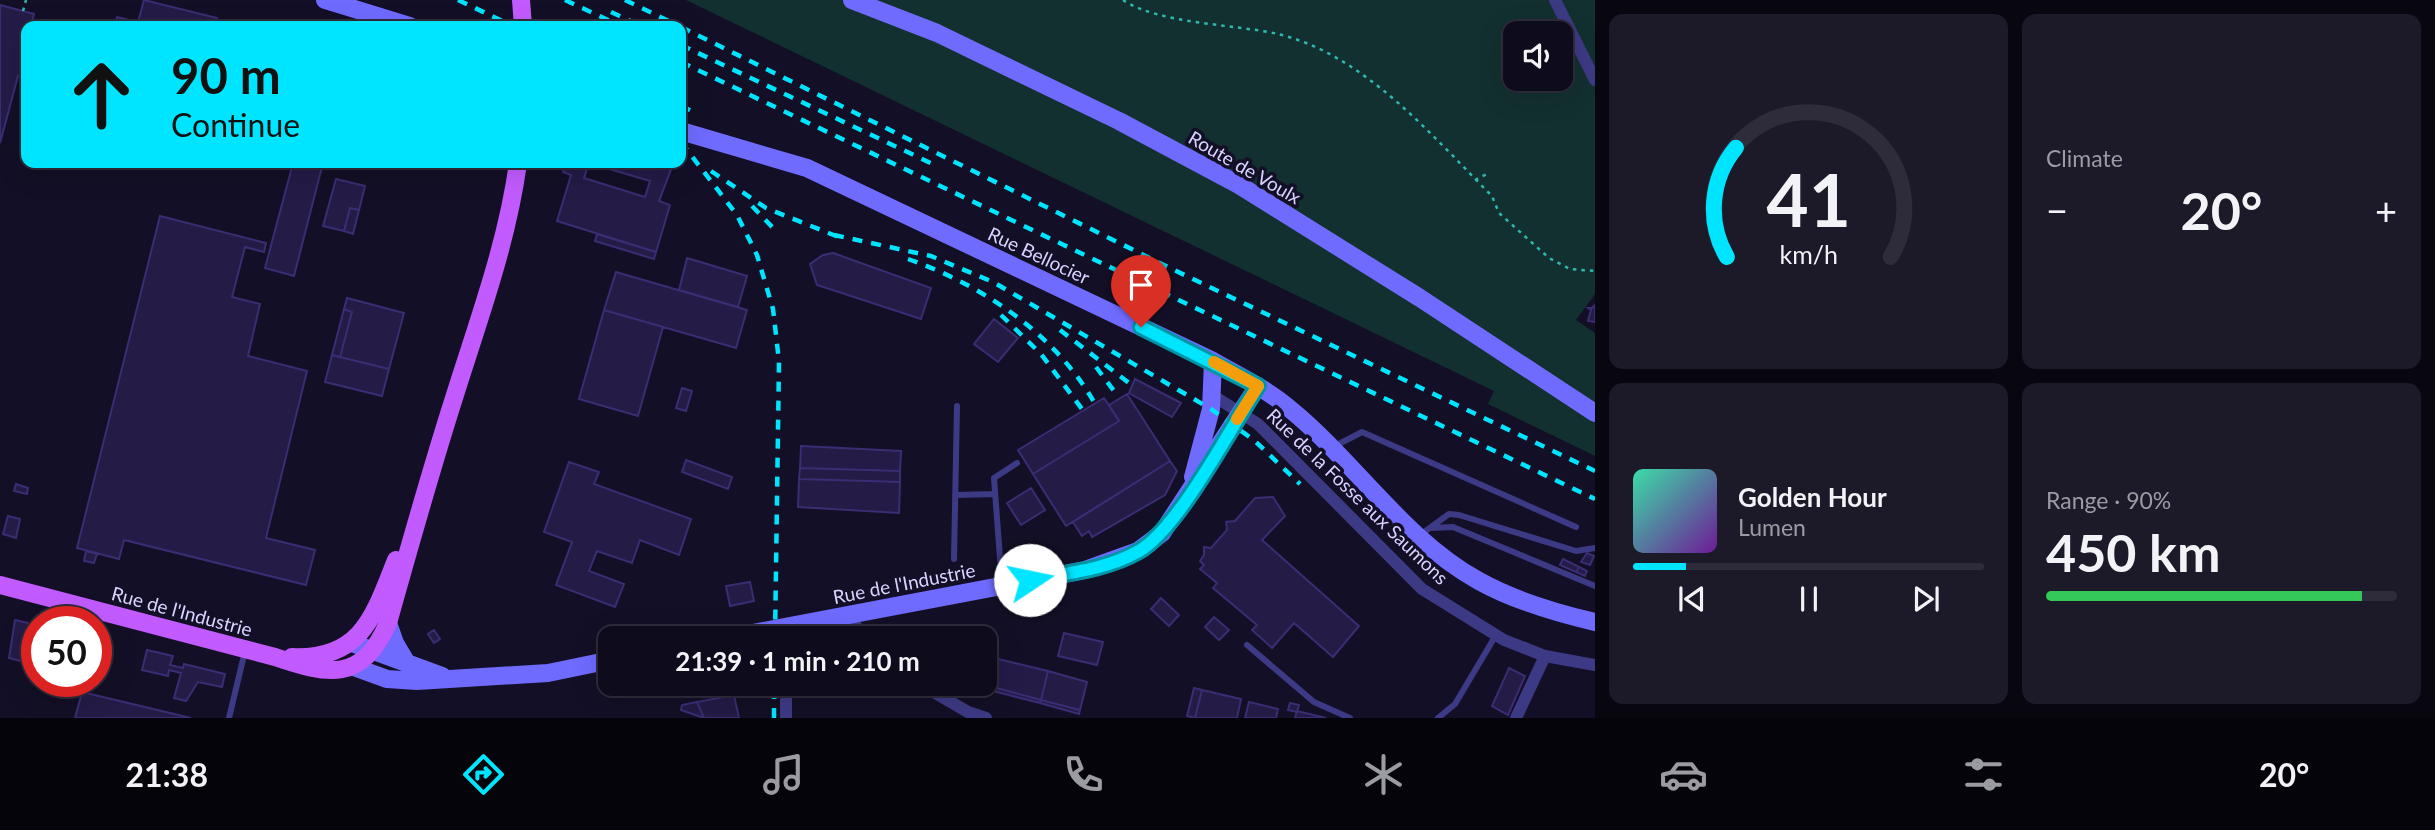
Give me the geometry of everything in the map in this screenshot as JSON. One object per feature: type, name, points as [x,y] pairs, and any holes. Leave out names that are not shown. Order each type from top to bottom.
[{"type":"main road","points":[[325,0],[394,21]]},
{"type":"main road","points":[[521,0],[523,21]]},
{"type":"main road","name":"Route de Voulx","points":[[852,0],[937,33],[1119,121],[1239,185],[1595,412]]},
{"type":"main road","name":"Rue Bellocier","points":[[686,132],[807,168],[1213,361],[1258,386],[1291,409],[1479,581],[1551,612],[1595,622]]},
{"type":"main road","points":[[366,663],[388,623],[433,462],[509,217],[517,168]]},
{"type":"main road","points":[[1189,494],[1211,410],[1213,361]]},
{"type":"main road","name":"Rue de l'Industrie","points":[[810,626],[847,615],[1085,570],[1138,551],[1162,533],[1258,386]]},
{"type":"main road","points":[[275,657],[310,658],[352,643],[376,611],[433,462]]},
{"type":"main road","name":"Rue de l'Industrie","points":[[1,588],[245,649],[315,670],[330,672],[366,663]]},
{"type":"main road","points":[[388,623],[395,643],[408,665]]},
{"type":"main road","points":[[352,643],[366,663],[387,679],[417,681],[445,677],[548,673],[598,663]]},
{"type":"main road","points":[[366,663],[408,665],[445,677]]},
{"type":"street","points":[[1555,0],[1595,80]]},
{"type":"street","name":"Rue de la Fosse aux Saumons","points":[[1212,395],[1258,424],[1422,589],[1496,635],[1545,656],[1595,665]]},
{"type":"street","points":[[847,615],[856,626]]},
{"type":"street","points":[[1516,718],[1545,656]]},
{"type":"street","points":[[786,696],[786,718]]},
{"type":"street","points":[[941,696],[968,712],[986,718]]},
{"type":"lane","points":[[954,559],[957,406]]},
{"type":"lane","points":[[1331,448],[1362,432],[1576,527]]},
{"type":"lane","points":[[1003,586],[994,478],[1017,463]]},
{"type":"lane","points":[[955,495],[995,495]]},
{"type":"lane","points":[[1424,532],[1449,514],[1576,551],[1595,548]]},
{"type":"lane","points":[[1424,532],[1453,527],[1595,586]]},
{"type":"lane","points":[[1438,718],[1455,704],[1496,635]]},
{"type":"lane","points":[[1247,645],[1314,702],[1350,718]]},
{"type":"lane","points":[[229,718],[245,649]]},
{"type":"path","points":[[23,11],[26,0]]},
{"type":"path","points":[[1122,0],[1173,17],[1278,34],[1342,62],[1393,100],[1494,199],[1499,213],[1549,258],[1570,269],[1595,271]]},
{"type":"path","points":[[1475,180],[1487,174]]},
{"type":"green space","points":[[686,0],[1595,0],[1595,294],[1576,320],[1595,333],[1595,456],[1488,404],[1494,391]]},
{"type":"building","points":[[144,0],[217,18],[216,21],[138,21]]},
{"type":"building","points":[[0,5],[34,14],[32,21],[21,21],[21,77],[18,76],[0,143]]},
{"type":"building","points":[[117,17],[134,21],[116,21]]},
{"type":"building","points":[[292,168],[322,168],[294,276],[265,268]]},
{"type":"building","points":[[564,168],[587,168],[584,178],[645,197],[650,181],[606,168],[672,168],[659,201],[670,205],[656,252],[557,221],[571,175],[563,172]]},
{"type":"building","points":[[336,179],[365,186],[359,210],[350,208],[344,231],[323,226]]},
{"type":"building","points":[[350,208],[359,210],[353,234],[344,231]]},
{"type":"building","points":[[160,216],[266,243],[264,252],[245,247],[232,297],[260,304],[248,356],[307,371],[266,538],[315,550],[306,585],[124,540],[119,559],[77,548]]},
{"type":"building","points":[[597,234],[656,252],[654,259],[595,241]]},
{"type":"building","points":[[833,253],[931,288],[921,319],[817,285],[810,264],[823,255]]},
{"type":"building","points":[[687,258],[747,276],[738,307],[679,290]]},
{"type":"building","points":[[616,272],[747,310],[736,348],[604,310]]},
{"type":"building","points":[[347,298],[404,313],[389,369],[340,357],[352,312],[344,309]]},
{"type":"building","points":[[1595,305],[1595,322],[1588,321],[1591,310],[1588,308]]},
{"type":"building","points":[[344,309],[352,312],[340,357],[332,355]]},
{"type":"building","points":[[604,310],[663,327],[638,416],[579,399]]},
{"type":"building","points":[[994,319],[1018,338],[998,362],[974,344]]},
{"type":"building","points":[[332,355],[389,369],[382,396],[325,382]]},
{"type":"building","points":[[1135,379],[1181,403],[1172,417],[1129,393]]},
{"type":"building","points":[[682,388],[692,391],[686,411],[676,408]]},
{"type":"building","points":[[1127,394],[1170,461],[1066,526],[1033,474],[1119,421],[1109,405]]},
{"type":"building","points":[[1104,398],[1119,421],[1033,474],[1018,450]]},
{"type":"building","points":[[801,446],[901,451],[900,471],[800,468]]},
{"type":"building","points":[[686,460],[732,477],[728,489],[682,472]]},
{"type":"building","points":[[1170,461],[1177,471],[1165,495],[1092,537],[1089,531],[1082,536],[1073,522]]},
{"type":"building","points":[[569,462],[599,472],[594,484],[691,519],[679,555],[640,540],[632,563],[597,551],[589,571],[624,584],[615,607],[556,585],[572,542],[544,532]]},
{"type":"building","points":[[800,468],[900,471],[900,482],[799,479]]},
{"type":"building","points":[[799,479],[900,482],[899,513],[798,507]]},
{"type":"building","points":[[16,484],[28,488],[27,494],[14,491]]},
{"type":"building","points":[[1031,488],[1045,510],[1021,525],[1007,503]]},
{"type":"building","points":[[1273,497],[1285,516],[1262,540],[1359,626],[1333,657],[1294,623],[1272,648],[1252,630],[1257,625],[1213,588],[1217,583],[1200,569],[1204,565],[1200,561],[1204,555],[1204,547],[1211,548],[1227,530],[1226,522],[1235,521],[1255,498]]},
{"type":"building","points":[[8,516],[20,519],[16,538],[3,534]]},
{"type":"building","points":[[86,551],[97,554],[94,563],[84,561]]},
{"type":"building","points":[[1587,553],[1594,556],[1590,565],[1581,562]]},
{"type":"building","points":[[1563,559],[1579,567],[1576,572],[1560,565]]},
{"type":"building","points":[[1579,567],[1587,571],[1585,576],[1576,572]]},
{"type":"building","points":[[750,582],[754,601],[730,606],[726,586]]},
{"type":"building","points":[[1161,598],[1179,615],[1169,626],[1151,609]]},
{"type":"building","points":[[1214,617],[1229,630],[1219,640],[1205,627]]},
{"type":"building","points":[[15,620],[21,621],[21,661],[9,658]]},
{"type":"building","points":[[434,630],[440,639],[434,643],[428,634]]},
{"type":"building","points":[[1064,633],[1103,642],[1097,665],[1058,656]]},
{"type":"building","points":[[147,650],[173,656],[170,665],[183,668],[184,664],[225,674],[222,687],[198,682],[186,701],[174,698],[181,673],[169,670],[168,676],[142,670]]},
{"type":"building","points":[[997,659],[1048,671],[1041,700],[997,688]]},
{"type":"building","points":[[1509,668],[1525,676],[1508,715],[1492,706]]},
{"type":"building","points":[[1048,671],[1087,682],[1080,710],[1041,700]]},
{"type":"building","points":[[997,688],[1041,700],[1040,703],[997,692]]},
{"type":"building","points":[[1194,688],[1202,690],[1195,718],[1187,716]]},
{"type":"building","points":[[1202,690],[1241,699],[1237,718],[1195,718]]},
{"type":"building","points":[[734,696],[739,718],[704,718],[697,702]]},
{"type":"building","points":[[81,697],[103,697],[191,718],[75,718]]},
{"type":"building","points":[[1041,700],[1080,710],[1079,714],[1040,703]]},
{"type":"building","points":[[697,702],[704,718],[681,710],[682,705]]},
{"type":"building","points":[[1249,702],[1278,709],[1276,718],[1245,718]]},
{"type":"building","points":[[1290,703],[1299,705],[1297,712],[1288,710]]},
{"type":"building","points":[[1297,711],[1326,718],[1295,718]]},
{"type":"railway","points":[[458,0],[502,21]]},
{"type":"railway","points":[[565,0],[610,21]]},
{"type":"railway","points":[[625,0],[669,21]]},
{"type":"railway","points":[[611,12],[630,21]]},
{"type":"railway","points":[[686,29],[1172,269],[1595,471]]},
{"type":"railway","points":[[686,47],[937,166]]},
{"type":"railway","points":[[686,64],[1595,499]]},
{"type":"railway","points":[[686,108],[696,113]]},
{"type":"railway","points":[[686,149],[737,215],[757,255],[773,309],[779,361],[775,626]]},
{"type":"railway","points":[[711,171],[766,208],[841,238]]},
{"type":"railway","points":[[752,206],[776,231]]},
{"type":"railway","points":[[834,235],[931,256],[993,282],[1211,409],[1255,441],[1300,484]]},
{"type":"railway","points":[[908,259],[963,283],[1014,314],[1058,354],[1078,377],[1094,402]]},
{"type":"railway","points":[[1001,315],[1041,354],[1082,409]]},
{"type":"railway","points":[[1060,330],[1129,383]]},
{"type":"railway","points":[[1096,367],[1117,395]]},
{"type":"railway","points":[[774,696],[774,718]]},
{"type":"slow traffic","points":[[1214,362],[1258,386],[1237,419]]},
{"type":"route","points":[[1030,580],[1115,562],[1138,551],[1162,533],[1258,386],[1141,327]]}]
